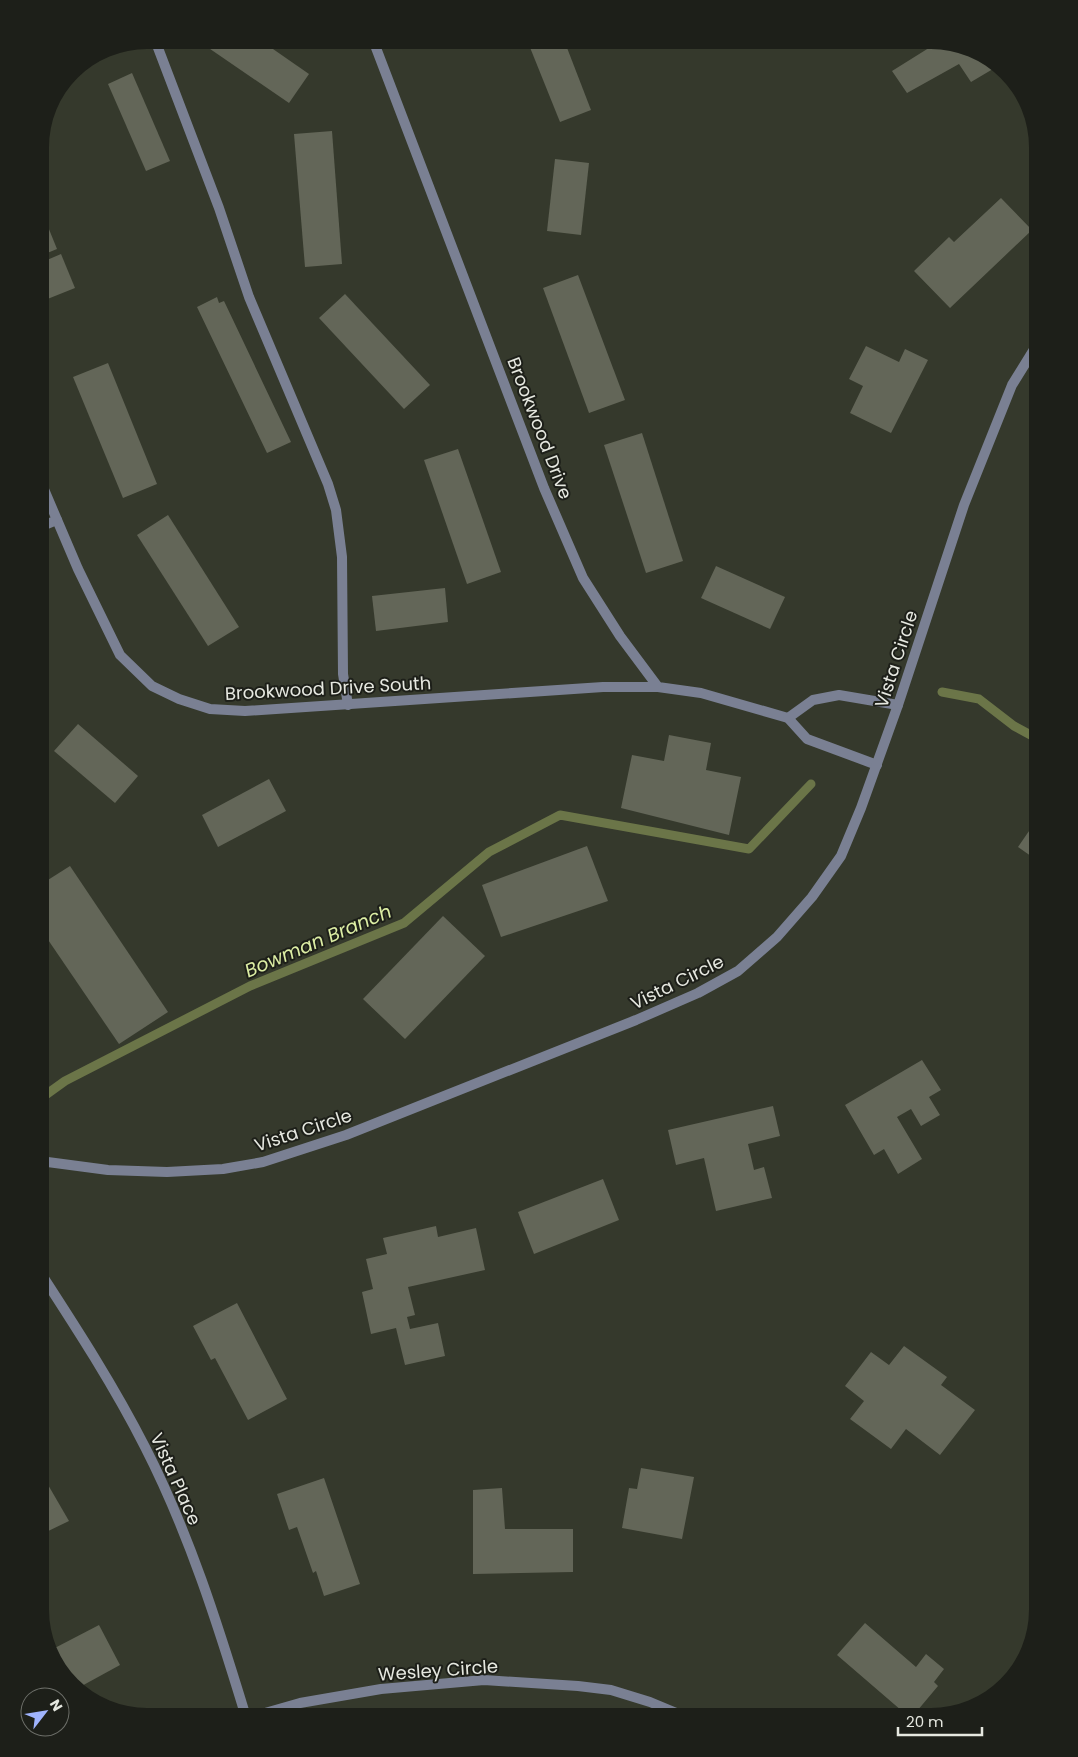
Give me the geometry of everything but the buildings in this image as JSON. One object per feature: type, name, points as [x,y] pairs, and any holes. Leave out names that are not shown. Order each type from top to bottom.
[{"type":"street","points":[[157,49],[219,208],[248,297],[328,484],[336,510],[342,557],[343,674],[348,705]]},
{"type":"street","name":"Brookwood Drive","points":[[376,49],[544,488],[583,578],[620,636],[658,687]]},
{"type":"street","name":"Vista Circle","points":[[49,1162],[108,1170],[166,1172],[223,1169],[263,1162],[346,1135],[636,1020],[698,993],[738,971],[777,937],[812,897],[841,856],[877,766],[964,505],[1012,386],[1029,357]]},
{"type":"street","name":"Brookwood Drive South","points":[[49,500],[120,656],[152,686],[179,699],[210,709],[245,711],[603,688],[658,687]]},
{"type":"street","points":[[49,524],[58,520]]},
{"type":"street","points":[[658,687],[701,692],[788,718],[807,739],[877,766]]},
{"type":"street","points":[[788,718],[813,700],[839,695],[898,705]]},
{"type":"street","name":"Vista Place","points":[[49,1286],[96,1359],[146,1448],[178,1520],[216,1620],[243,1708]]},
{"type":"street","name":"Wesley Circle","points":[[282,1708],[300,1703],[381,1689],[484,1680],[611,1690],[664,1708]]},
{"type":"waterway","name":"Bowman Branch","points":[[942,692],[979,699],[1014,726],[1029,734]]},
{"type":"waterway","name":"Bowman Branch","points":[[49,1093],[65,1081],[250,986],[404,923],[489,852],[560,815],[749,849],[811,784]]}]
